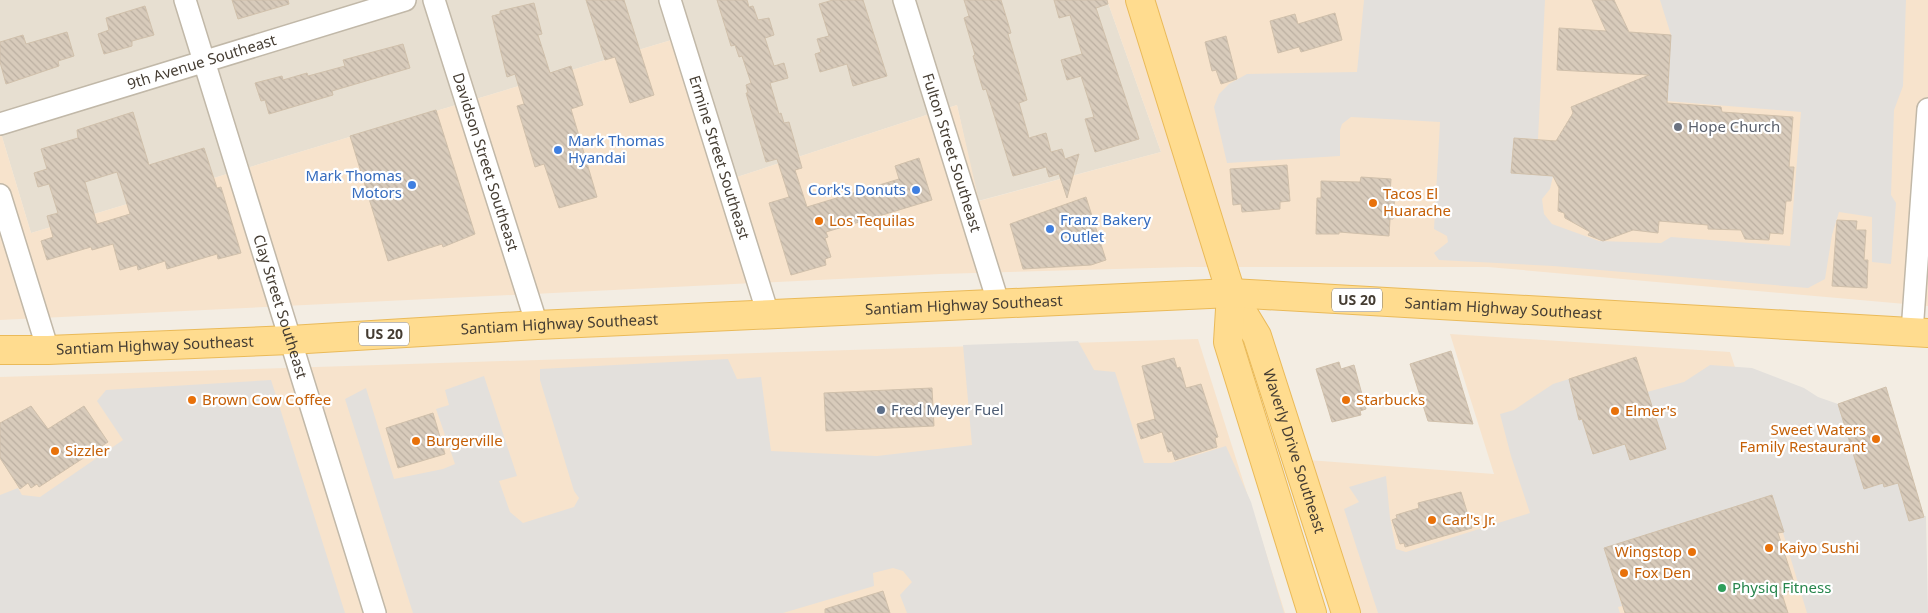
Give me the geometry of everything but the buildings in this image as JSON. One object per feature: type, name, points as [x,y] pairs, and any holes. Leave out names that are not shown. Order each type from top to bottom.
[{"type":"main road","name":"Waverly Drive Southeast","points":[[1140,0],[1231,293],[1257,336],[1346,613]]},
{"type":"main road","name":"Santiam Highway Southeast","points":[[0,350],[48,350],[290,340],[538,325],[1231,293],[1920,333]]},
{"type":"main road","name":"Waverly Drive Southeast","points":[[1231,293],[1228,342],[1312,613]]},
{"type":"main road","points":[[1298,569],[1314,577],[1326,613]]},
{"type":"street","name":"Clay Street Southeast","points":[[185,0],[375,613]]},
{"type":"street","name":"9th Avenue Southeast","points":[[0,124],[405,0]]},
{"type":"street","name":"Davidson Street Southeast","points":[[434,0],[538,325]]},
{"type":"street","name":"Ermine Street Southeast","points":[[670,0],[768,314]]},
{"type":"street","name":"Fulton Street Southeast","points":[[904,0],[999,305]]},
{"type":"street","points":[[1920,333],[1928,109]]},
{"type":"street","points":[[0,195],[48,350]]},
{"type":"shaded area","points":[[0,0],[1107,0],[1161,152],[978,201],[957,105],[737,177],[688,35],[31,233],[0,130]]},
{"type":"shaded area","points":[[1107,0],[1928,0],[1928,306],[1488,267],[1188,267],[940,274],[0,320],[0,130],[31,233],[688,35],[737,177],[957,105],[979,201],[1161,152]]},
{"type":"shaded area","points":[[1364,0],[1545,0],[1538,139],[1514,138],[1511,172],[1553,176],[1550,189],[1542,199],[1544,214],[1552,224],[1599,241],[1661,243],[1671,237],[1790,246],[1801,112],[1667,101],[1671,35],[1660,0],[1906,0],[1903,86],[1894,110],[1891,195],[1896,203],[1891,264],[1872,262],[1872,217],[1839,212],[1832,235],[1825,279],[1808,288],[1553,266],[1439,260],[1434,253],[1448,242],[1447,236],[1434,229],[1440,122],[1351,117],[1342,124],[1340,130],[1340,156],[1227,163],[1214,107],[1219,94],[1229,84],[1247,74],[1357,72]]},
{"type":"shaded area","points":[[1450,334],[1730,352],[1815,613],[1356,613],[1308,460],[1494,474]]},
{"type":"shaded area","points":[[1198,339],[1285,613],[0,613],[0,377]]},
{"type":"shaded area","points":[[1078,341],[1094,370],[1115,372],[1144,463],[1171,463],[1226,446],[1251,502],[1284,613],[907,613],[900,595],[912,582],[903,571],[893,568],[873,573],[874,586],[783,613],[413,613],[345,399],[366,388],[394,479],[443,469],[455,464],[436,409],[449,405],[445,390],[484,376],[517,476],[499,481],[510,512],[523,523],[574,507],[579,498],[574,491],[540,380],[540,369],[728,359],[737,379],[761,377],[771,451],[877,456],[972,445],[963,345]]},
{"type":"shaded area","points":[[1710,365],[1752,368],[1804,388],[1818,397],[1838,404],[1864,489],[1883,483],[1898,483],[1909,521],[1926,516],[1928,613],[1807,613],[1772,496],[1605,548],[1622,606],[1618,607],[1620,613],[1378,613],[1344,509],[1359,502],[1349,487],[1386,476],[1390,518],[1396,549],[1406,552],[1530,513],[1511,456],[1500,414],[1514,410],[1553,384],[1569,379],[1579,420],[1582,419],[1593,454],[1625,444],[1631,460],[1665,449],[1647,392],[1684,382]]},
{"type":"shaded area","points":[[271,380],[345,613],[0,613],[0,495],[18,488],[22,495],[40,497],[123,440],[97,401],[106,390]]},
{"type":"place","name":"Hope Church","points":[[1678,127]]},
{"type":"place","name":"Mark Thomas Hyandai","points":[[558,150]]},
{"type":"place","name":"Mark Thomas Motors","points":[[412,185]]},
{"type":"place","name":"Cork's Donuts","points":[[916,190]]},
{"type":"place","name":"Tacos El Huarache","points":[[1373,203]]},
{"type":"place","name":"Los Tequilas","points":[[819,221]]},
{"type":"place","name":"Franz Bakery Outlet","points":[[1050,229]]},
{"type":"place","name":"Brown Cow Coffee","points":[[192,400]]},
{"type":"place","name":"Starbucks","points":[[1346,400]]},
{"type":"place","name":"Fred Meyer Fuel","points":[[881,410]]},
{"type":"place","name":"Elmer's","points":[[1615,411]]},
{"type":"place","name":"Sweet Waters Family Restaurant","points":[[1876,439]]},
{"type":"place","name":"Burgerville","points":[[416,441]]},
{"type":"place","name":"Sizzler","points":[[55,451]]},
{"type":"place","name":"Carl's Jr.","points":[[1432,520]]},
{"type":"place","name":"Kaiyo Sushi","points":[[1769,548]]},
{"type":"place","name":"Wingstop","points":[[1692,552]]},
{"type":"place","name":"Fox Den","points":[[1624,573]]},
{"type":"place","name":"Physiq Fitness","points":[[1722,588]]}]
